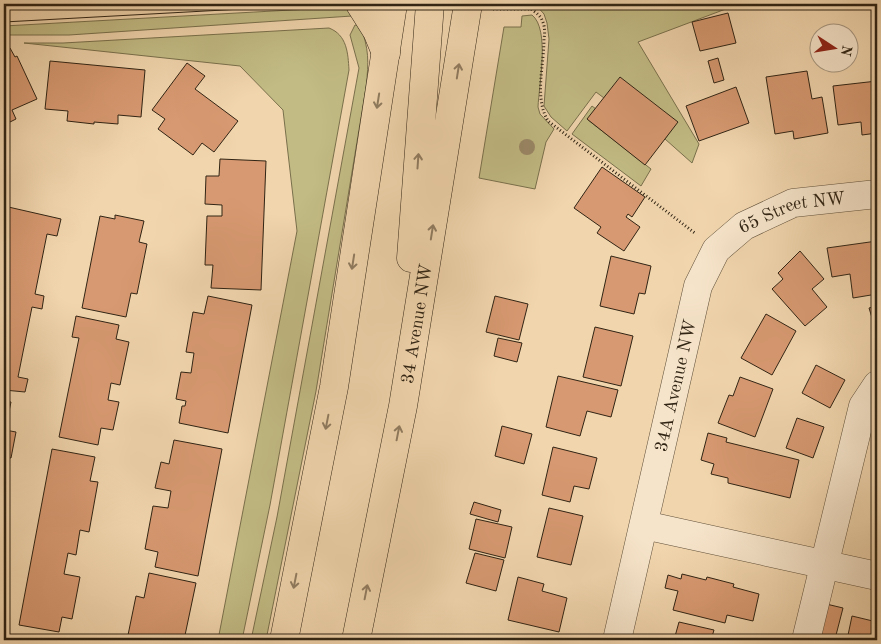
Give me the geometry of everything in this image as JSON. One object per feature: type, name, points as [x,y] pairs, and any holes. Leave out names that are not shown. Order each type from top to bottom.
[{"type":"main road","points":[[360,4],[378,31],[386,53]]},
{"type":"main road","points":[[284,640],[334,387],[393,4]]},
{"type":"main road","points":[[416,332],[410,269],[430,4]]},
{"type":"main road","name":"34 Avenue NW","points":[[356,640],[403,406],[468,4]]},
{"type":"street","name":"65 Street NW","points":[[716,250],[744,226],[792,203],[877,194]]},
{"type":"street","name":"34A Avenue NW","points":[[617,640],[698,286],[716,250]]},
{"type":"street","points":[[806,640],[863,406],[877,385]]},
{"type":"street","points":[[644,525],[877,576]]},
{"type":"path","points":[[524,4],[524,8],[531,9],[543,21],[544,52],[540,101],[548,120],[716,250]]},
{"type":"shaded area","points":[[535,4],[739,4],[638,42],[699,144],[692,163],[665,139],[677,122],[604,98],[596,92],[567,131],[551,117],[544,106],[549,39],[547,23],[544,14]]},
{"type":"shaded area","points":[[345,7],[351,12],[352,16],[69,35],[4,35],[4,26]]},
{"type":"shaded area","points":[[532,15],[541,32],[542,44],[538,107],[540,114],[554,129],[546,142],[535,189],[479,178],[504,27],[521,27],[522,16]]},
{"type":"shaded area","points":[[355,25],[360,25],[367,48],[366,87],[316,391],[266,640],[251,640],[277,517],[359,68],[350,35]]},
{"type":"shaded area","points":[[329,28],[340,35],[343,40],[347,51],[349,70],[270,505],[242,640],[218,640],[297,231],[283,110],[240,66],[24,43],[63,43]]},
{"type":"shaded area","points":[[592,106],[596,109],[588,120],[651,169],[641,186],[572,134]]},
{"type":"building","points":[[728,13],[736,43],[700,51],[692,22]]},
{"type":"building","points":[[10,48],[15,57],[17,56],[37,99],[12,110],[16,119],[4,125],[4,51]]},
{"type":"building","points":[[718,58],[724,80],[714,83],[708,61]]},
{"type":"building","points":[[50,61],[145,70],[141,117],[118,115],[118,124],[94,122],[94,124],[67,121],[68,111],[45,109]]},
{"type":"building","points":[[187,63],[205,76],[195,89],[238,121],[214,152],[202,143],[193,155],[158,129],[165,119],[152,110]]},
{"type":"building","points":[[807,71],[812,99],[822,97],[828,133],[794,139],[793,131],[775,134],[766,77]]},
{"type":"building","points":[[620,77],[678,122],[645,165],[587,119]]},
{"type":"building","points":[[877,81],[877,133],[862,135],[861,122],[838,125],[833,86]]},
{"type":"building","points":[[736,87],[749,123],[699,141],[686,106]]},
{"type":"building","points":[[220,159],[266,161],[261,290],[211,288],[213,265],[205,265],[207,216],[222,216],[222,205],[205,204],[206,176],[219,176]]},
{"type":"building","points":[[602,167],[645,197],[632,217],[628,214],[626,217],[640,227],[624,251],[597,233],[601,227],[574,208]]},
{"type":"building","points":[[4,206],[61,219],[57,236],[47,234],[35,294],[44,296],[42,309],[32,307],[18,377],[28,379],[25,392],[4,390]]},
{"type":"building","points":[[115,215],[144,221],[139,242],[147,244],[137,294],[131,293],[126,317],[82,308],[100,216],[115,219]]},
{"type":"building","points":[[877,241],[877,294],[853,298],[850,274],[832,277],[827,248]]},
{"type":"building","points":[[800,251],[824,279],[812,289],[827,307],[805,326],[772,289],[783,279],[778,273]]},
{"type":"building","points":[[611,256],[651,266],[645,294],[639,293],[634,314],[600,306]]},
{"type":"building","points":[[208,296],[252,305],[228,433],[179,423],[182,406],[185,406],[186,401],[176,399],[181,372],[191,373],[194,353],[186,352],[193,312],[204,314]]},
{"type":"building","points":[[495,296],[528,304],[519,340],[486,332]]},
{"type":"building","points":[[877,306],[877,334],[869,308]]},
{"type":"building","points":[[766,314],[796,331],[772,375],[741,358]]},
{"type":"building","points":[[76,316],[119,325],[116,339],[129,342],[120,385],[111,383],[108,400],[119,402],[113,430],[101,428],[98,445],[59,437],[79,338],[72,337]]},
{"type":"building","points":[[595,327],[633,336],[621,386],[583,377]]},
{"type":"building","points":[[498,338],[522,343],[517,362],[494,356]]},
{"type":"building","points":[[816,365],[845,380],[830,408],[802,393]]},
{"type":"building","points":[[558,376],[618,390],[611,417],[587,411],[580,436],[546,427]]},
{"type":"building","points":[[740,377],[773,389],[755,437],[718,423],[729,395],[733,396]]},
{"type":"building","points":[[4,401],[11,402],[5,430],[16,432],[11,458],[4,457]]},
{"type":"building","points":[[797,418],[824,427],[813,458],[786,448]]},
{"type":"building","points":[[502,426],[532,434],[524,464],[495,456]]},
{"type":"building","points":[[708,433],[727,438],[726,442],[799,460],[790,498],[728,483],[728,478],[711,474],[714,464],[701,460]]},
{"type":"building","points":[[174,440],[222,449],[198,576],[155,567],[158,552],[145,549],[153,506],[168,508],[171,491],[155,488],[161,462],[169,464]]},
{"type":"building","points":[[553,447],[597,458],[589,489],[574,486],[570,502],[542,495]]},
{"type":"building","points":[[52,449],[95,457],[90,481],[98,482],[89,532],[80,530],[76,555],[68,553],[64,574],[80,577],[72,619],[62,617],[59,632],[19,625]]},
{"type":"building","points":[[474,502],[501,510],[498,522],[470,514]]},
{"type":"building","points":[[549,508],[583,516],[571,565],[537,557]]},
{"type":"building","points":[[476,519],[512,527],[505,558],[469,549]]},
{"type":"building","points":[[475,553],[504,560],[496,591],[466,583]]},
{"type":"building","points":[[149,573],[196,583],[184,640],[127,640],[136,596],[144,598]]},
{"type":"building","points":[[682,574],[706,580],[707,577],[734,584],[733,587],[759,594],[753,621],[727,615],[725,623],[673,610],[678,591],[665,588],[668,575],[681,579]]},
{"type":"building","points":[[518,577],[544,584],[542,591],[567,598],[559,632],[508,620]]},
{"type":"building","points":[[818,602],[843,608],[835,639],[810,633]]},
{"type":"building","points":[[852,616],[877,622],[877,640],[847,640]]},
{"type":"building","points":[[679,622],[714,630],[711,640],[674,640]]},
{"type":"tram line","points":[[4,7],[71,4]]},
{"type":"tram line","points":[[4,22],[334,4]]}]
